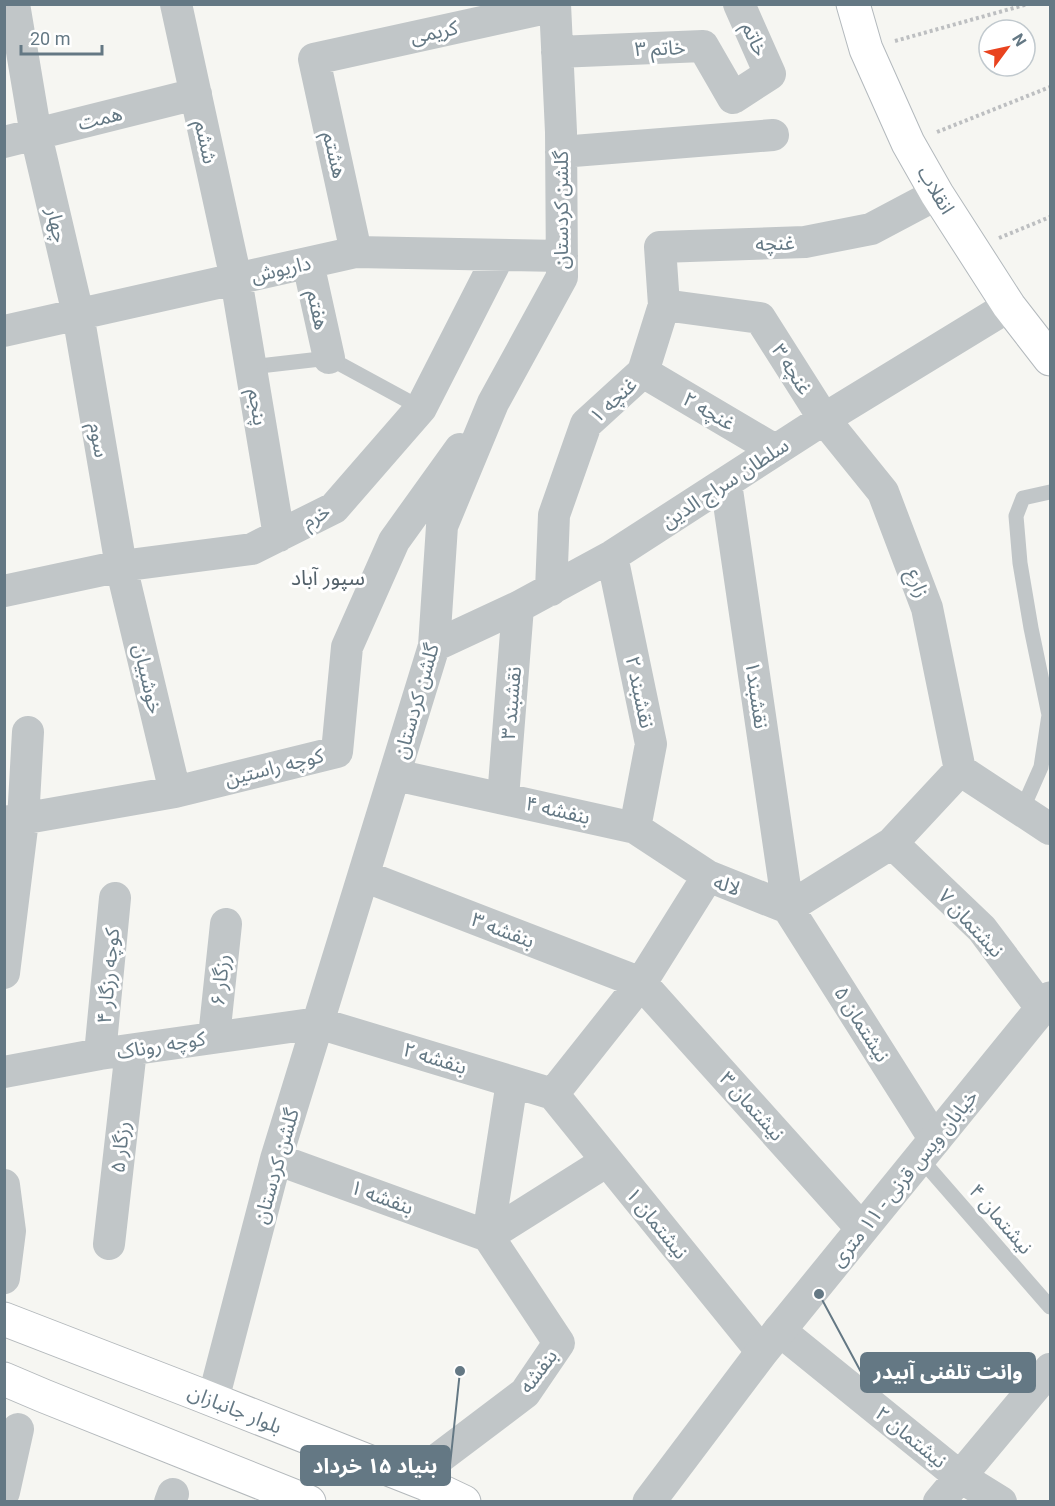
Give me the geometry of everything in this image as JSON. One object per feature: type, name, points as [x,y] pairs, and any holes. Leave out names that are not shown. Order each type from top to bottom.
[{"type":"main road","name":"انقلاب","points":[[853,4],[866,49],[908,143],[937,194],[1009,306],[1050,358]]},
{"type":"main road","name":"بلوار جانبازان","points":[[4,1319],[426,1484],[464,1502]]},
{"type":"main road","points":[[4,1379],[309,1502]]},
{"type":"street","name":"چهار","points":[[14,4],[36,135],[78,314]]},
{"type":"street","name":"ششم","points":[[176,4],[236,279]]},
{"type":"street","name":"خاتم","points":[[733,98],[770,74],[739,4]]},
{"type":"street","name":"کریمی","points":[[314,59],[501,11],[555,5]]},
{"type":"street","name":"گلشن کردستان","points":[[213,1400],[276,1159],[434,646],[441,526],[493,403],[562,277],[561,152],[555,5]]},
{"type":"street","name":"خاتم ۳","points":[[557,52],[703,46],[733,98]]},
{"type":"street","name":"هشتم","points":[[314,59],[356,252]]},
{"type":"street","name":"همت","points":[[4,142],[196,94]]},
{"type":"street","points":[[731,138],[733,98]]},
{"type":"street","points":[[561,152],[773,135]]},
{"type":"street","name":"غنچه","points":[[664,305],[660,247],[805,243],[871,229],[937,194]]},
{"type":"street","name":"داریوش","points":[[4,331],[356,252],[562,256]]},
{"type":"street","name":"خرم","points":[[4,591],[121,566],[252,549],[334,508],[421,408],[499,255]]},
{"type":"street","name":"هفتم","points":[[308,263],[328,357]]},
{"type":"street","name":"پنجم","points":[[236,279],[279,536]]},
{"type":"street","name":"غنچه ۳","points":[[664,305],[760,318],[825,419]]},
{"type":"street","name":"غنچه ۱","points":[[551,590],[554,515],[586,424],[643,372],[664,305]]},
{"type":"street","name":"سلطان سراج الدین","points":[[434,646],[518,607],[612,556],[775,450],[1009,306]]},
{"type":"street","name":"سوم","points":[[78,314],[121,566]]},
{"type":"street","name":"غنچه ۲","points":[[643,372],[775,450]]},
{"type":"street","name":"کوچه راستین","points":[[14,821],[175,792],[337,752],[347,647],[389,552],[394,541],[493,403]]},
{"type":"street","name":"زارع","points":[[825,419],[883,492],[927,608],[960,770]]},
{"type":"street","name":"نقشبند۱","points":[[726,483],[788,908]]},
{"type":"street","name":"نقشبند ۲","points":[[612,556],[651,744],[635,828]]},
{"type":"street","name":"خوشبیان","points":[[121,566],[175,792]]},
{"type":"street","name":"نقشبند ۳","points":[[503,798],[518,607]]},
{"type":"street","points":[[4,974],[14,821],[28,732]]},
{"type":"street","points":[[788,908],[892,843],[960,770],[1050,829]]},
{"type":"street","name":"بنفشه ۴","points":[[395,775],[635,828],[708,876]]},
{"type":"street","name":"نیشتمان ۷","points":[[892,843],[982,929],[1046,1003]]},
{"type":"street","name":"بنفشه ۳","points":[[364,876],[641,983]]},
{"type":"street","name":"لاله","points":[[553,1094],[641,983],[708,876],[788,908]]},
{"type":"street","name":"کوچه رزگار ۴","points":[[100,1054],[115,898]]},
{"type":"street","name":"نیشتمان ۵","points":[[788,908],[927,1149]]},
{"type":"street","name":"رزگار ۶","points":[[214,1037],[226,924]]},
{"type":"street","name":"نیشتمان ۳","points":[[641,983],[862,1229]]},
{"type":"street","name":"خیابان ویس قرنی - ۱۱ متری","points":[[649,1502],[770,1341],[1046,1003]]},
{"type":"street","name":"کوچه روناک","points":[[4,1072],[100,1054],[318,1023]]},
{"type":"street","name":"بنفشه ۲","points":[[318,1023],[553,1094]]},
{"type":"street","name":"رزگار ۵","points":[[109,1244],[131,1050]]},
{"type":"street","points":[[488,1236],[512,1082]]},
{"type":"street","name":"نیشتمان ۱","points":[[553,1094],[607,1161],[770,1341]]},
{"type":"street","name":"بنفشه ۱","points":[[276,1159],[488,1236]]},
{"type":"street","points":[[488,1236],[607,1161]]},
{"type":"street","points":[[4,1185],[10,1232],[4,1278]]},
{"type":"street","name":"بنفشه","points":[[426,1484],[435,1461],[525,1393],[559,1343],[488,1236]]},
{"type":"street","name":"۲ نیشتمان","points":[[770,1341],[958,1476],[1001,1502]]},
{"type":"street","points":[[939,1502],[958,1476],[1050,1369]]},
{"type":"street","points":[[4,1492],[18,1429]]},
{"type":"lane","points":[[251,367],[328,357],[421,408]]},
{"type":"lane","points":[[1023,810],[1041,768],[1049,715],[1020,563],[1016,516],[1023,498],[1050,492]]},
{"type":"lane","name":"نیشتمان ۴","points":[[927,1149],[1050,1308]]},
{"type":"path","points":[[866,49],[1028,4]]},
{"type":"path","points":[[908,143],[1050,87]]},
{"type":"path","points":[[973,248],[1050,217]]},
{"type":"place","name":"وانت تلفنی آبیدر","points":[[819,1294]]},
{"type":"place","name":"بنیاد ۱۵ خرداد","points":[[460,1371]]},
{"type":"district","name":"سپور آباد","points":[[328,578]]}]
